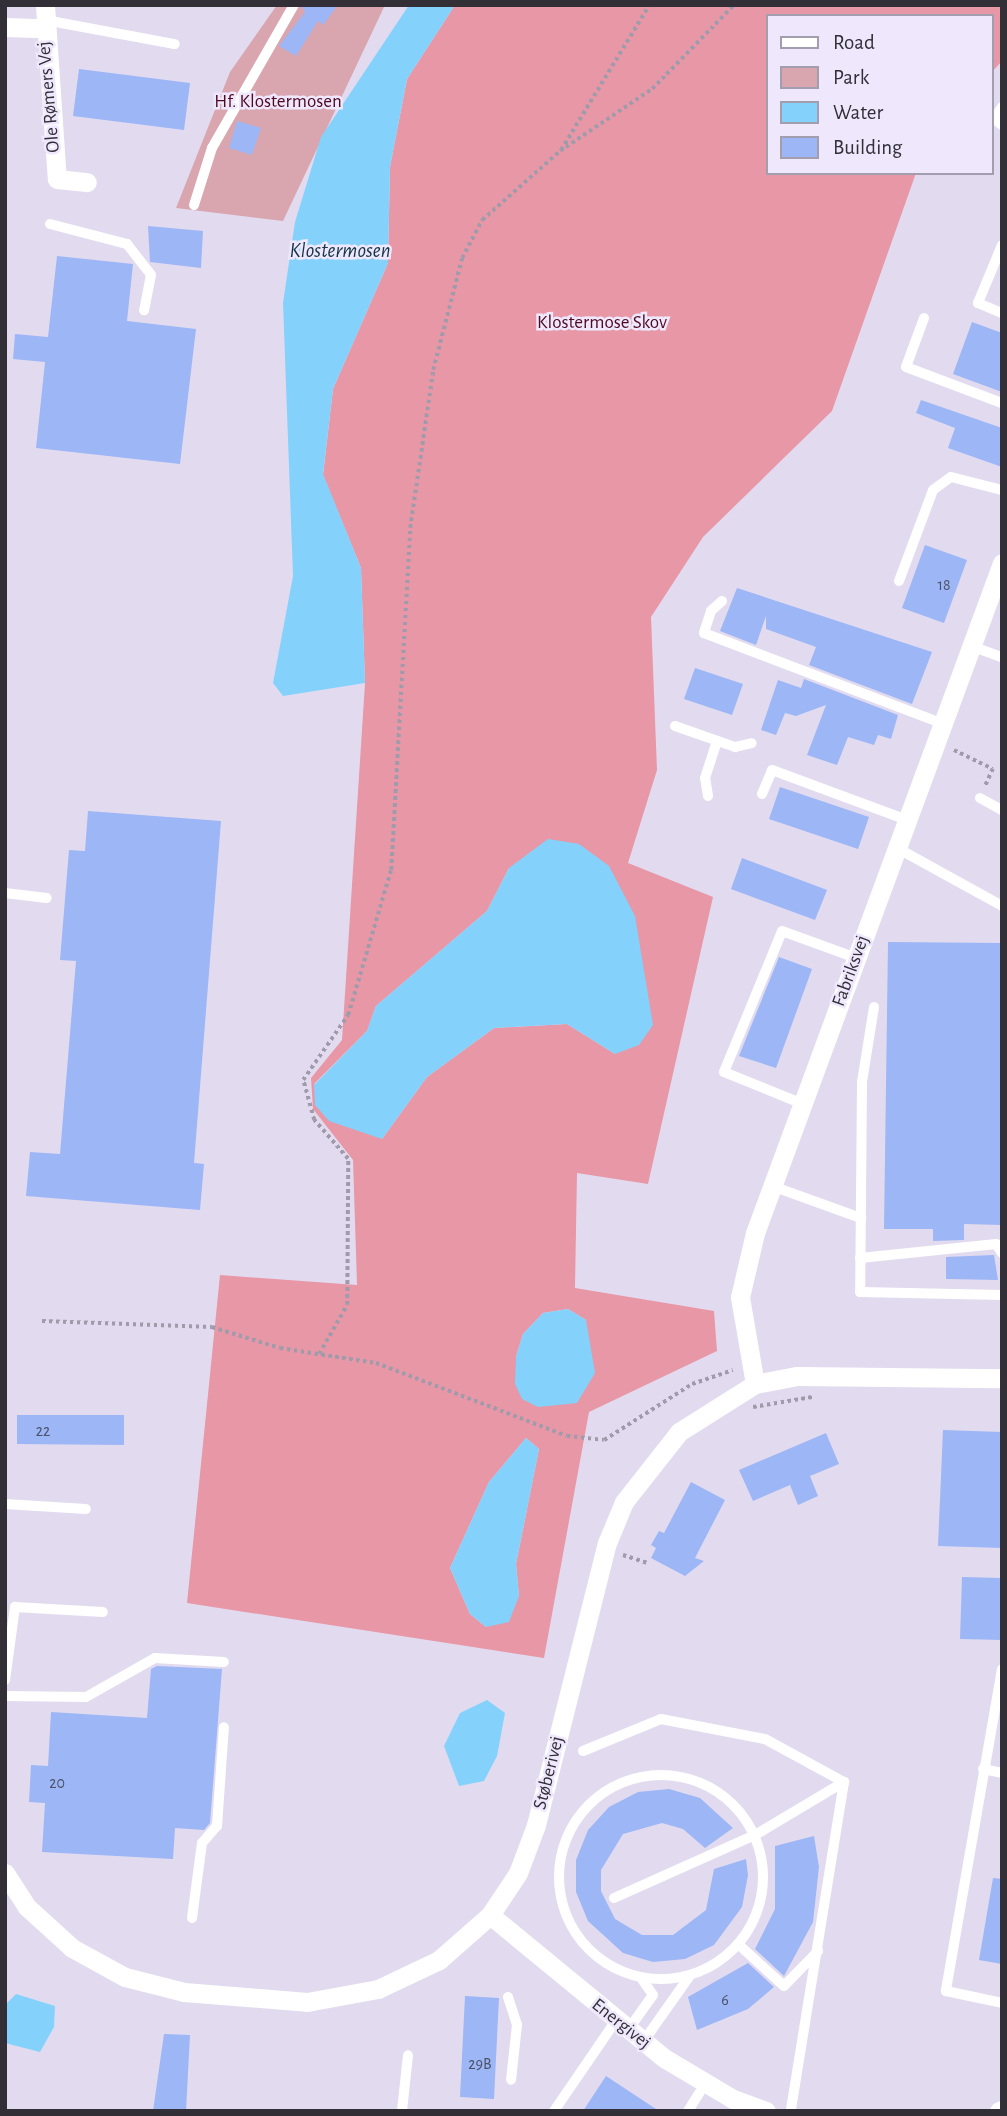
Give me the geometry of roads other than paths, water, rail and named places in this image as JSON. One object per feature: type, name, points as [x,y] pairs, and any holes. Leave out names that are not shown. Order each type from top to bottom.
[{"type":"street","name":"Ole Rømers Vej","points":[[5,27],[44,18],[57,179],[87,182]]},
{"type":"street","name":"Fabriksvej","points":[[755,1384],[748,1365],[740,1297],[772,1186],[1002,563]]},
{"type":"street","name":"Støberivej","points":[[5,1873],[27,1907],[72,1948],[125,1977],[188,1992],[307,2002],[378,1989],[439,1960],[490,1915],[518,1873],[536,1825],[606,1550],[649,1464],[697,1418],[755,1384],[797,1376],[1002,1378]]},
{"type":"street","name":"Energivej","points":[[490,1915],[628,2032],[705,2084],[766,2111]]},
{"type":"lane","points":[[194,205],[218,136],[294,5]]},
{"type":"lane","points":[[44,18],[175,44]]},
{"type":"lane","points":[[1002,107],[994,119],[1002,125]]},
{"type":"lane","points":[[50,224],[127,244],[151,275],[144,310]]},
{"type":"lane","points":[[1002,245],[978,303],[1002,313]]},
{"type":"lane","points":[[923,318],[906,367],[1002,403]]},
{"type":"lane","points":[[899,581],[933,490],[951,477],[1002,490]]},
{"type":"lane","points":[[722,601],[704,633],[943,724]]},
{"type":"lane","points":[[971,646],[1002,657]]},
{"type":"lane","points":[[675,726],[734,747],[752,743]]},
{"type":"lane","points":[[708,796],[705,778],[717,740]]},
{"type":"lane","points":[[762,794],[772,770],[908,820]]},
{"type":"lane","points":[[980,798],[1002,810]]},
{"type":"lane","points":[[897,848],[1002,906]]},
{"type":"lane","points":[[5,893],[47,898]]},
{"type":"lane","points":[[803,1104],[724,1072],[782,931],[856,958]]},
{"type":"lane","points":[[874,1007],[862,1082],[860,1292],[1002,1295]]},
{"type":"lane","points":[[772,1186],[861,1218]]},
{"type":"lane","points":[[860,1258],[996,1244],[1002,1253]]},
{"type":"lane","points":[[5,1504],[86,1509]]},
{"type":"lane","points":[[5,1680],[15,1607],[103,1612]]},
{"type":"lane","points":[[5,1696],[86,1697],[155,1658],[224,1662]]},
{"type":"lane","points":[[1002,1669],[946,1991],[1002,2003]]},
{"type":"lane","points":[[583,1751],[661,1719],[765,1739],[844,1782]]},
{"type":"lane","points":[[192,1918],[202,1843],[217,1826],[224,1727]]},
{"type":"lane","points":[[983,1769],[1002,1773]]},
{"type":"lane","points":[[554,2111],[628,2032],[689,1977],[738,1944],[759,1909],[764,1885],[755,1835],[716,1790],[678,1777],[629,1780],[580,1814],[558,1869],[571,1928],[606,1963],[642,1979],[689,1977]]},
{"type":"lane","points":[[614,1898],[755,1835],[844,1782]]},
{"type":"lane","points":[[792,2111],[844,1782]]},
{"type":"lane","points":[[738,1944],[784,1986],[818,1951]]},
{"type":"lane","points":[[628,2032],[653,1995],[642,1979]]},
{"type":"lane","points":[[508,1997],[517,2025],[511,2080]]},
{"type":"lane","points":[[402,2111],[408,2055]]},
{"type":"lane","points":[[688,2111],[705,2084]]},
{"type":"water","name":"Klostermosen","points":[[409,5],[455,5],[407,79],[390,167],[388,263],[333,389],[323,474],[361,568],[365,683],[283,696],[273,683],[293,576],[283,303],[295,222],[321,137]]},
{"type":"water","points":[[548,839],[579,844],[609,866],[635,916],[653,1025],[639,1045],[615,1054],[567,1024],[494,1028],[427,1077],[382,1139],[329,1121],[315,1105],[314,1085],[367,1031],[376,1006],[487,911],[509,868]]},
{"type":"water","points":[[568,1309],[586,1320],[595,1373],[577,1403],[538,1407],[522,1399],[515,1384],[516,1357],[523,1334],[543,1313]]},
{"type":"water","points":[[526,1438],[539,1449],[516,1564],[519,1596],[509,1622],[486,1627],[470,1614],[450,1568],[489,1482]]},
{"type":"water","points":[[487,1700],[505,1713],[497,1756],[484,1781],[459,1786],[444,1746],[460,1713]]},
{"type":"water","points":[[16,1994],[55,2006],[54,2027],[40,2052],[5,2043],[5,2005]]},
{"type":"park label","name":"Hf. Klostermosen","points":[[278,102]]},
{"type":"park label","name":"Klostermose Skov","points":[[602,323]]}]
